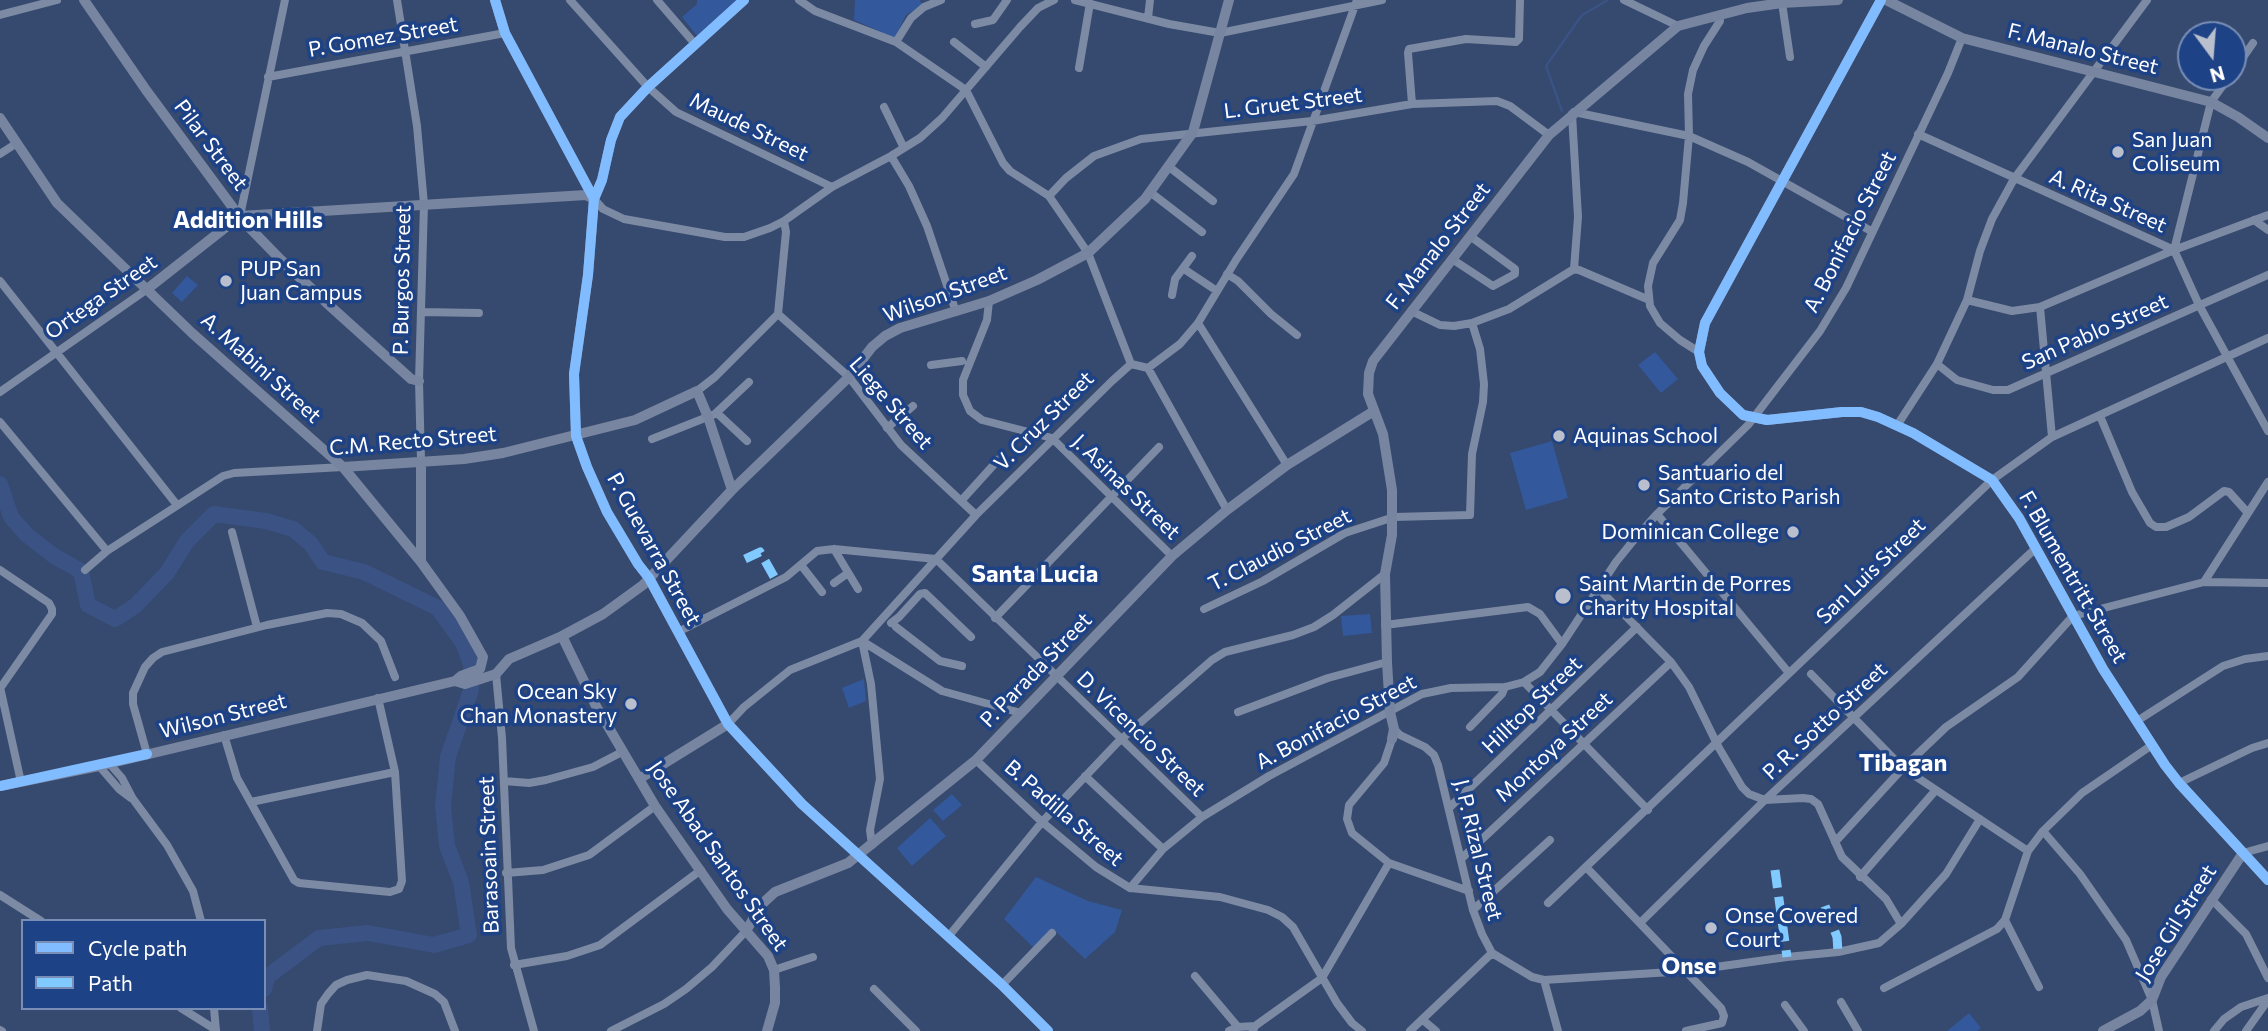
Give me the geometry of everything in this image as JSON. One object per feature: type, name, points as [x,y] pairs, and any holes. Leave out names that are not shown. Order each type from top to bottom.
[{"type":"street","points":[[0,15],[57,0]]},
{"type":"street","name":"Pilar Street","points":[[84,0],[146,90],[240,216],[281,260],[330,306],[411,379],[419,381]]},
{"type":"street","points":[[285,0],[240,216],[586,195],[594,199]]},
{"type":"street","name":"P. Burgos Street","points":[[397,0],[417,126],[424,204],[419,381],[421,562]]},
{"type":"street","points":[[495,0],[505,33],[594,199],[603,209],[624,219],[725,237],[744,237],[784,221],[832,187],[904,148],[943,118],[1020,27],[1047,1]]},
{"type":"street","name":"Maude Street","points":[[570,0],[648,87],[676,112],[832,187]]},
{"type":"street","points":[[657,0],[695,44]]},
{"type":"street","name":"P. Guevarra Street","points":[[744,0],[648,87],[621,117],[611,140],[602,180],[594,199],[588,275],[574,374],[576,436],[586,467],[607,512],[649,578],[728,723],[802,804],[1002,985],[1047,1031]]},
{"type":"street","points":[[799,0],[815,11],[896,42],[966,90],[1003,163],[1010,171],[1049,196],[1087,253],[1131,365],[1148,368],[1180,344],[1198,323],[1294,174],[1356,3]]},
{"type":"street","points":[[896,42],[911,18],[924,7],[941,0]]},
{"type":"street","points":[[975,24],[993,20],[1007,0]]},
{"type":"street","points":[[1148,18],[1150,0]]},
{"type":"street","name":"Wilson Street","points":[[483,657],[494,661],[509,659],[562,636],[603,614],[649,578],[732,490],[849,377],[885,336],[900,328],[989,300],[1037,280],[1087,253],[1132,213],[1193,132],[1229,0]]},
{"type":"street","points":[[1079,68],[1083,1],[1220,33],[1356,3],[1382,0]]},
{"type":"street","points":[[1412,104],[1409,49],[1466,39],[1516,42],[1519,39],[1520,0]]},
{"type":"street","points":[[1624,0],[1645,4],[1678,26]]},
{"type":"street","name":"F. Manalo Street","points":[[1393,734],[1385,625],[1385,574],[1394,517],[1386,444],[1368,394],[1369,373],[1373,361],[1549,135],[1678,26],[1782,3],[1838,0]]},
{"type":"street","points":[[1754,418],[1743,415],[1720,393],[1702,366],[1699,352],[1705,323],[1883,0]]},
{"type":"street","name":"F. Manalo Street","points":[[1883,0],[1962,38],[2211,102],[2268,138]]},
{"type":"street","points":[[1898,424],[1937,365],[1967,300],[1992,219],[2014,179],[2147,0]]},
{"type":"street","points":[[1782,3],[1790,57]]},
{"type":"street","points":[[1699,352],[1660,323],[1647,299],[1653,263],[1680,220],[1684,203],[1689,136],[1688,94],[1693,70],[1720,21],[1719,15]]},
{"type":"street","name":"P. Gomez Street","points":[[268,77],[505,33]]},
{"type":"street","name":"A. Bonifacio Street","points":[[1130,888],[1163,849],[1202,817],[1269,776],[1422,694],[1436,690],[1505,687],[1524,682],[1540,672],[1562,644],[1616,562],[1657,514],[1754,418],[1820,331],[1846,288],[1962,38]]},
{"type":"street","points":[[954,42],[986,67]]},
{"type":"street","points":[[2247,52],[2253,43]]},
{"type":"street","points":[[2174,250],[2211,102],[2219,91]]},
{"type":"street","name":"L. Gruet Street","points":[[1049,196],[1066,178],[1094,156],[1142,139],[1312,121],[1412,104],[1497,100],[1510,106],[1549,135]]},
{"type":"street","points":[[884,107],[904,148]]},
{"type":"street","points":[[1574,269],[1578,217],[1573,113],[1689,136],[1748,162],[1871,231]]},
{"type":"street","name":"A. Mabini Street","points":[[0,118],[57,203],[146,290],[343,467],[421,562],[460,616],[483,657]]},
{"type":"street","name":"A. Rita Street","points":[[1919,134],[2174,250],[2199,305],[2268,431]]},
{"type":"street","points":[[0,154],[17,143]]},
{"type":"street","points":[[891,156],[909,186],[923,218],[956,312]]},
{"type":"street","points":[[1168,166],[1213,201]]},
{"type":"street","points":[[1150,192],[1202,232]]},
{"type":"street","points":[[1967,300],[2012,311],[2040,307],[2174,250],[2268,215]]},
{"type":"street","name":"Ortega Street","points":[[0,392],[146,290],[240,216]]},
{"type":"street","points":[[2254,220],[2268,230]]},
{"type":"street","points":[[778,314],[786,232],[784,221]]},
{"type":"street","points":[[1452,258],[1493,286],[1515,274],[1515,269],[1470,236]]},
{"type":"street","points":[[1172,295],[1175,279],[1192,256]]},
{"type":"street","points":[[1184,269],[1217,291]]},
{"type":"street","points":[[1411,311],[1440,325],[1472,323],[1509,309],[1574,269],[1647,299]]},
{"type":"street","name":"San Pablo Street","points":[[1937,365],[1957,380],[1993,390],[2008,390],[2268,275]]},
{"type":"street","points":[[1226,276],[1297,335]]},
{"type":"street","points":[[0,281],[177,505]]},
{"type":"street","name":"J. Asinas Street","points":[[989,300],[987,320],[963,380],[963,395],[970,411],[982,420],[1052,438],[1172,556]]},
{"type":"street","points":[[2040,307],[2052,436]]},
{"type":"street","points":[[421,312],[479,313]]},
{"type":"street","name":"C.M. Recto Street","points":[[85,570],[107,551],[177,505],[223,476],[234,473],[464,459],[503,453],[635,420],[697,391],[715,377],[778,314]]},
{"type":"street","name":"Liege Street","points":[[778,314],[849,377],[901,445],[976,516]]},
{"type":"street","points":[[1198,323],[1287,465]]},
{"type":"street","name":"T. Claudio Street","points":[[1204,609],[1263,581],[1345,533],[1394,517],[1468,516],[1471,513],[1472,454],[1484,384],[1480,349],[1472,323]]},
{"type":"street","name":"San Luis Street","points":[[1548,903],[1992,480],[2052,436],[2268,338]]},
{"type":"street","points":[[931,365],[962,361]]},
{"type":"street","name":"V. Cruz Street","points":[[639,779],[728,723],[790,670],[862,641],[976,516],[1052,438],[1131,365]]},
{"type":"street","points":[[1148,368],[1227,510]]},
{"type":"street","points":[[652,439],[712,415],[749,382]]},
{"type":"street","points":[[697,391],[712,415],[732,490]]},
{"type":"street","points":[[887,428],[913,407]]},
{"type":"street","name":"P. Parada Street","points":[[746,931],[762,904],[775,892],[848,863],[976,760],[1172,556],[1227,510],[1287,465],[1374,411]]},
{"type":"street","name":"F. Blumentritt Street","points":[[1754,418],[1766,420],[1861,412],[1898,424],[1992,480],[2011,506],[2073,616],[2152,745],[2179,783],[2268,880]]},
{"type":"street","points":[[712,415],[747,441]]},
{"type":"street","points":[[2100,416],[2132,492],[2150,523],[2156,527],[2166,527],[2189,517],[2224,491],[2229,492],[2248,513]]},
{"type":"street","points":[[0,422],[107,551]]},
{"type":"street","points":[[995,618],[1159,447]]},
{"type":"street","points":[[961,501],[999,459]]},
{"type":"street","points":[[2204,582],[2268,482]]},
{"type":"street","points":[[1657,514],[1789,673]]},
{"type":"street","points":[[232,532],[257,627]]},
{"type":"street","points":[[678,632],[768,587],[817,551],[834,548],[936,559]]},
{"type":"street","points":[[834,548],[858,589]]},
{"type":"street","name":"P. R. Sotto Street","points":[[1640,923],[1765,800],[2036,548]]},
{"type":"street","name":"D. Vicencio Street","points":[[936,559],[1202,817]]},
{"type":"street","points":[[801,565],[822,592]]},
{"type":"street","points":[[0,570],[49,603],[51,614],[0,687],[21,782]]},
{"type":"street","points":[[834,583],[848,573]]},
{"type":"street","points":[[948,937],[1042,822],[1120,739],[1218,655],[1314,627],[1385,574]]},
{"type":"street","points":[[1835,842],[1903,768],[1946,727],[2018,677],[2073,616],[2204,582],[2268,583]]},
{"type":"street","points":[[1599,589],[1671,662],[1689,687],[1742,787],[1749,794],[1765,800],[1811,799],[1818,804],[1842,857],[1890,904],[1901,924]]},
{"type":"street","points":[[962,666],[940,661],[893,625],[920,594],[925,593],[971,637]]},
{"type":"street","points":[[1385,625],[1528,607],[1540,614],[1562,644]]},
{"type":"street","points":[[147,754],[133,704],[133,693],[153,657],[162,652],[257,627],[327,613],[353,618],[371,630],[381,641],[395,677]]},
{"type":"street","name":"Hilltop Street","points":[[1450,807],[1637,627]]},
{"type":"street","name":"Jose Abad Santos Street","points":[[562,636],[622,752],[655,806],[727,909],[768,956],[774,970],[775,1003],[767,1031]]},
{"type":"street","points":[[862,641],[942,691],[1021,713]]},
{"type":"street","points":[[862,641],[871,684],[880,779],[870,830],[869,842],[872,845]]},
{"type":"street","points":[[2137,722],[2223,666],[2268,656]]},
{"type":"street","points":[[478,677],[483,657]]},
{"type":"street","name":"Wilson Street","points":[[0,786],[104,765],[378,698],[496,674],[509,659]]},
{"type":"street","points":[[1238,712],[1328,678],[1387,662]]},
{"type":"street","name":"Montoya Street","points":[[1462,858],[1671,662]]},
{"type":"street","name":"Barasoain Street","points":[[496,674],[504,781],[511,947],[534,1031]]},
{"type":"street","points":[[1811,674],[1903,768],[2028,851]]},
{"type":"street","points":[[1524,682],[1648,810]]},
{"type":"street","points":[[1470,727],[1502,694],[1505,687]]},
{"type":"street","points":[[224,735],[237,778],[294,880],[299,883],[390,892],[399,889],[402,881],[396,772],[378,698]]},
{"type":"street","points":[[1393,734],[1384,763],[1349,805],[1347,819],[1352,833],[1389,863],[1469,891]]},
{"type":"street","name":"J. P. Rizal Street","points":[[1393,734],[1434,755],[1450,807],[1473,910],[1492,953],[1544,980],[1687,971],[1838,952],[1879,943],[1901,924],[1946,874],[1980,819]]},
{"type":"street","points":[[2179,783],[2268,743]]},
{"type":"street","points":[[1884,988],[1987,935],[2005,920],[2028,851],[2043,831],[2081,793],[2152,745]]},
{"type":"street","points":[[504,781],[529,783],[546,780],[593,767],[622,752]]},
{"type":"street","name":"B. Padilla Street","points":[[976,760],[1042,822],[1096,867],[1130,888],[1220,897],[1275,913],[1293,927],[1344,1013],[1362,1031]]},
{"type":"street","points":[[104,765],[122,778],[133,799],[167,845],[192,891],[200,919]]},
{"type":"street","points":[[251,802],[396,772]]},
{"type":"street","points":[[1085,776],[1163,849]]},
{"type":"street","points":[[1860,877],[1935,791]]},
{"type":"street","points":[[506,873],[543,870],[589,855],[655,806]]},
{"type":"street","points":[[2043,831],[2080,874],[2126,940],[2152,1000],[2159,1031]]},
{"type":"street","points":[[1473,910],[1550,840]]},
{"type":"street","points":[[2243,853],[2268,846]]},
{"type":"street","name":"Jose Gil Street","points":[[2104,1031],[2140,1011],[2152,1000],[2161,977],[2243,853]]},
{"type":"street","points":[[1228,1031],[1238,1027],[1254,1028],[1322,978],[1389,863]]},
{"type":"street","points":[[1586,867],[1716,1000],[1724,1020],[1722,1023],[1686,1031]]},
{"type":"street","points":[[514,965],[567,956],[600,945],[701,870]]},
{"type":"street","points":[[0,895],[38,919]]},
{"type":"street","points":[[2211,899],[2246,934],[2268,978]]},
{"type":"street","points":[[2005,920],[2039,987]]},
{"type":"street","points":[[611,1031],[655,1009],[686,989],[712,967],[746,931]]},
{"type":"street","points":[[1002,985],[1052,933]]},
{"type":"street","points":[[1410,1031],[1492,953]]},
{"type":"street","points":[[774,970],[813,957]]},
{"type":"street","points":[[317,1031],[321,1004],[336,985],[367,975],[406,981],[435,994],[444,1002],[455,1031]]},
{"type":"street","points":[[1195,976],[1238,1027]]},
{"type":"street","points":[[1544,980],[1558,1031]]},
{"type":"street","points":[[874,989],[916,1031]]},
{"type":"street","points":[[2214,1031],[2224,1019],[2241,1007],[2268,999]]},
{"type":"street","points":[[2246,1031],[2268,999]]},
{"type":"street","points":[[1841,1002],[1858,1031]]},
{"type":"street","points":[[1785,1005],[1804,1031]]},
{"type":"street","points":[[184,1010],[216,1031]]},
{"type":"street","points":[[214,1010],[216,1031]]},
{"type":"street","points":[[1423,1020],[1436,1031]]},
{"type":"shaded area","points":[[697,0],[738,0],[698,37],[682,17],[697,4]]},
{"type":"shaded area","points":[[855,0],[920,0],[922,5],[906,15],[895,38],[854,20]]},
{"type":"shaded area","points":[[187,276],[198,285],[182,302],[172,293]]},
{"type":"shaded area","points":[[1655,352],[1678,379],[1661,393],[1638,365]]},
{"type":"shaded area","points":[[1552,441],[1568,498],[1526,510],[1510,453]]},
{"type":"shaded area","points":[[1370,614],[1372,633],[1343,636],[1341,616]]},
{"type":"shaded area","points":[[864,679],[866,701],[849,708],[842,688]]},
{"type":"shaded area","points":[[952,794],[962,805],[943,821],[933,810]]},
{"type":"shaded area","points":[[930,818],[946,836],[912,866],[897,848]]},
{"type":"shaded area","points":[[1036,877],[1088,901],[1122,910],[1115,932],[1085,959],[1053,929],[1035,949],[1004,919]]},
{"type":"shaded area","points":[[1969,1013],[1981,1028],[1977,1031],[1947,1031]]},
{"type":"waterway","points":[[1562,111],[1546,66],[1582,15],[1608,0]]},
{"type":"waterway","points":[[0,484],[11,517],[27,535],[54,556],[81,571],[88,605],[115,619],[135,606],[167,573],[187,541],[214,514],[266,521],[293,529],[311,544],[323,562],[364,572],[438,608],[463,643],[471,664],[471,690],[448,757],[443,806],[447,846],[461,882],[469,935],[434,945],[368,933],[319,938],[267,977],[266,981]]},
{"type":"waterway","points":[[260,1010],[262,1031]]},
{"type":"marked path","points":[[745,559],[760,552],[777,582]]},
{"type":"marked path","points":[[1775,870],[1787,957]]},
{"type":"marked path","points":[[1825,906],[1837,937],[1838,952]]},
{"type":"cycle path","points":[[495,0],[505,33],[594,199]]},
{"type":"cycle path","points":[[744,0],[648,87],[620,117],[611,140],[602,180],[594,199],[588,275],[574,374],[576,436],[607,512],[649,578],[728,724],[802,804],[1002,985],[1048,1031]]},
{"type":"cycle path","points":[[1881,0],[1705,323],[1699,352],[1702,366],[1720,393],[1743,415],[1767,420],[1861,412],[1913,433],[1992,480],[2019,518],[2103,669],[2165,765],[2268,880]]},
{"type":"cycle path","points":[[0,786],[147,754]]},
{"type":"place","name":"San Juan Coliseum","points":[[2118,152]]},
{"type":"place","name":"PUP San Juan Campus","points":[[226,281]]},
{"type":"place","name":"Aquinas School","points":[[1559,436]]},
{"type":"place","name":"Santuario del Santo Cristo Parish","points":[[1644,485]]},
{"type":"place","name":"Dominican College","points":[[1793,532]]},
{"type":"place","name":"Saint Martin de Porres Charity Hospital","points":[[1563,596]]},
{"type":"place","name":"Ocean Sky Chan Monastery","points":[[631,704]]},
{"type":"place","name":"Onse Covered Court","points":[[1711,928]]},
{"type":"district","name":"Addition Hills","points":[[248,220]]},
{"type":"district","name":"Santa Lucia","points":[[1035,574]]},
{"type":"district","name":"Tibagan","points":[[1903,763]]},
{"type":"district","name":"Onse","points":[[1689,966]]}]
